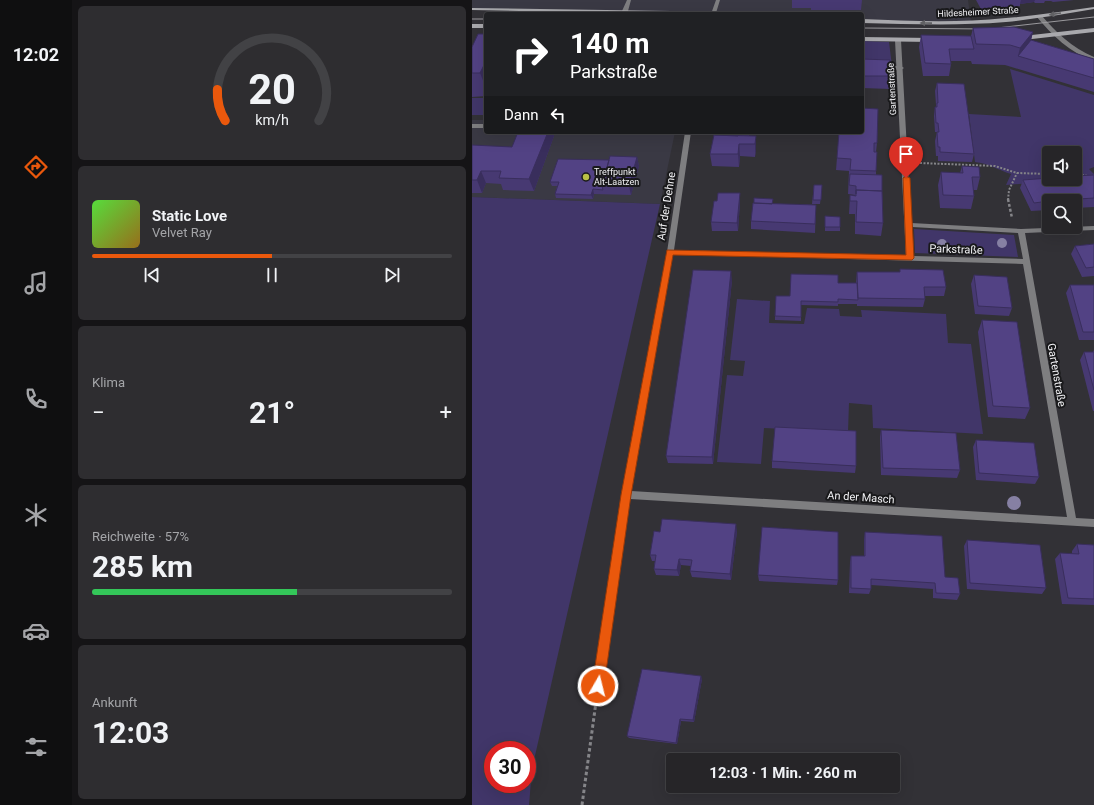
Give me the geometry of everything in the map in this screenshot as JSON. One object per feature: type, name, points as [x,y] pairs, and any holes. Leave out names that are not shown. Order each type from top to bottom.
[{"type":"main road","name":"Hildesheimer Straße","points":[[864,21],[931,24],[1006,20],[1094,8]]},
{"type":"main road","points":[[472,9],[669,12]]},
{"type":"main road","points":[[472,26],[484,26]]},
{"type":"main road","points":[[1018,38],[1094,30]]},
{"type":"main road","points":[[864,39],[938,41]]},
{"type":"street","points":[[626,11],[629,0]]},
{"type":"street","points":[[712,12],[718,0]]},
{"type":"street","points":[[1039,16],[1055,35],[1076,52],[1094,59]]},
{"type":"street","name":"Gartenstraße","points":[[898,40],[901,68],[910,258]]},
{"type":"street","points":[[864,67],[901,68]]},
{"type":"street","points":[[472,126],[484,126]]},
{"type":"street","name":"Auf der Dehne","points":[[598,686],[626,495],[670,252],[688,134]]},
{"type":"street","name":"Parkstraße","points":[[909,225],[1019,231],[1094,228]]},
{"type":"street","name":"Gartenstraße","points":[[1019,231],[1026,262],[1072,522]]},
{"type":"street","name":"Parkstraße","points":[[670,252],[1026,262]]},
{"type":"street","name":"An der Masch","points":[[626,495],[1094,523]]},
{"type":"path","points":[[905,163],[995,166],[1017,173],[1042,174]]},
{"type":"path","points":[[1017,173],[1009,187],[1007,197],[1019,231]]},
{"type":"path","points":[[1082,175],[1090,176]]},
{"type":"path","points":[[582,805],[598,686]]},
{"type":"shaded area","points":[[472,0],[968,0],[971,22],[864,21],[864,12],[630,12],[472,9]]},
{"type":"shaded area","points":[[864,41],[889,42],[892,66],[864,65]]},
{"type":"shaded area","points":[[1010,69],[1094,95],[1094,167],[1089,169],[1094,174],[1094,178],[1082,179],[1082,146],[1042,146],[1042,182],[1006,185],[1011,174],[989,165],[975,162],[969,114],[1021,117]]},
{"type":"shaded area","points":[[484,97],[484,115],[472,115],[472,98]]},
{"type":"shaded area","points":[[472,120],[484,120],[484,134],[675,134],[660,204],[472,197]]},
{"type":"shaded area","points":[[472,197],[660,204],[536,751],[536,741],[484,741],[484,793],[530,793],[529,805],[472,805]]},
{"type":"shaded area","points":[[914,229],[1014,235],[1018,257],[915,253]]},
{"type":"shaded area","points":[[737,299],[770,301],[769,323],[804,324],[807,308],[839,309],[840,316],[862,317],[861,310],[946,314],[948,343],[971,344],[983,434],[873,428],[872,405],[849,403],[848,432],[764,428],[761,464],[717,462],[727,375],[743,376],[745,361],[730,360]]},
{"type":"building","points":[[1014,27],[1033,32],[1020,48],[1010,45],[976,44],[973,28]]},
{"type":"building","points":[[484,32],[484,65],[480,73],[472,73],[472,47],[478,34],[483,34]]},
{"type":"building","points":[[921,35],[971,36],[974,49],[949,49],[951,64],[925,63]]},
{"type":"building","points":[[1031,40],[1094,59],[1094,78],[1018,56]]},
{"type":"building","points":[[864,59],[890,60],[891,76],[864,76]]},
{"type":"building","points":[[937,83],[964,84],[974,154],[940,152],[940,147],[938,147],[937,132],[939,132],[938,123],[936,123],[935,107],[937,107],[938,103]]},
{"type":"building","points":[[864,108],[878,109],[877,143],[874,143],[874,152],[877,152],[876,171],[850,170],[851,159],[837,158],[839,134],[864,134]]},
{"type":"building","points":[[517,134],[547,134],[529,179],[499,178],[501,171],[481,171],[477,180],[472,180],[472,145],[512,147]]},
{"type":"building","points":[[738,134],[738,136],[715,135]]},
{"type":"building","points":[[714,135],[756,136],[755,144],[739,144],[738,154],[710,154]]},
{"type":"building","points":[[610,156],[637,157],[629,186],[602,186]]},
{"type":"building","points":[[558,159],[609,160],[602,186],[603,190],[593,189],[591,195],[555,194],[559,182],[550,182]]},
{"type":"building","points":[[962,166],[979,167],[980,177],[972,177],[974,196],[943,195],[941,172],[963,173]]},
{"type":"building","points":[[850,174],[882,175],[882,191],[856,190],[856,186],[849,185]]},
{"type":"building","points":[[1094,175],[1094,198],[1082,199],[1082,194],[1042,194],[1042,202],[1034,203],[1023,180],[1042,179],[1042,186],[1082,186],[1082,176]]},
{"type":"building","points":[[814,185],[822,185],[821,200],[813,200]]},
{"type":"building","points":[[856,190],[882,191],[883,223],[856,222],[857,201],[850,201],[850,195],[856,196]]},
{"type":"building","points":[[718,193],[740,193],[737,223],[711,222],[714,201],[717,201]]},
{"type":"building","points":[[754,198],[773,199],[772,204],[754,203]]},
{"type":"building","points":[[753,203],[816,205],[815,224],[751,221]]},
{"type":"building","points":[[825,216],[840,217],[840,227],[825,227]]},
{"type":"building","points":[[1094,244],[1094,267],[1086,268],[1075,246]]},
{"type":"building","points":[[900,269],[943,270],[946,287],[924,287],[925,299],[858,298],[857,272],[900,272]]},
{"type":"building","points":[[693,270],[731,271],[712,457],[666,456]]},
{"type":"building","points":[[791,274],[838,275],[838,283],[857,283],[858,300],[838,299],[838,302],[801,301],[801,317],[775,316],[776,296],[790,296]]},
{"type":"building","points":[[974,275],[1007,277],[1012,308],[978,306]]},
{"type":"building","points":[[1070,285],[1094,285],[1094,332],[1083,332]]},
{"type":"building","points":[[982,320],[1017,322],[1030,408],[993,406]]},
{"type":"building","points":[[1084,352],[1094,352],[1094,390]]},
{"type":"building","points":[[775,427],[856,431],[856,466],[772,461]]},
{"type":"building","points":[[881,430],[956,433],[960,470],[883,468]]},
{"type":"building","points":[[976,440],[1034,443],[1039,477],[979,473]]},
{"type":"building","points":[[662,519],[736,524],[730,574],[690,571],[692,560],[679,559],[677,570],[654,569],[656,555],[650,555],[654,531],[660,532]]},
{"type":"building","points":[[762,527],[838,532],[838,580],[758,575]]},
{"type":"building","points":[[865,532],[942,536],[945,577],[958,578],[960,594],[936,593],[935,583],[871,579],[871,589],[851,588],[851,556],[865,556]]},
{"type":"building","points":[[967,540],[1040,545],[1046,588],[970,583]]},
{"type":"building","points":[[1077,544],[1094,545],[1094,599],[1068,598],[1060,553],[1079,554]]},
{"type":"building","points":[[642,669],[701,676],[693,720],[680,719],[676,743],[627,736]]},
{"type":"tram line","points":[[864,28],[988,29],[1094,17]]},
{"type":"tram line","points":[[472,19],[484,19]]},
{"type":"place","name":"Treffpunkt Alt-Laatzen","points":[[586,177]]},
{"type":"route","points":[[598,686],[626,495],[670,252],[910,258],[906,178]]}]
